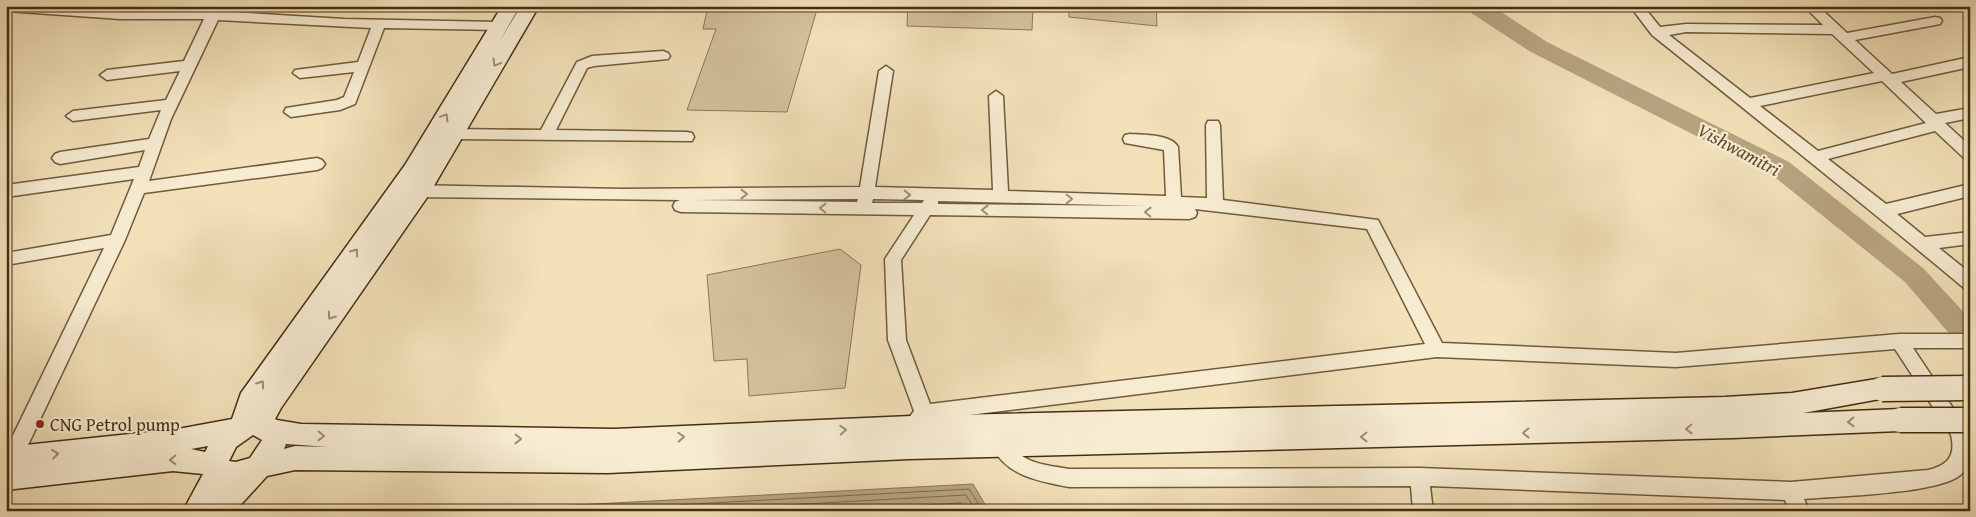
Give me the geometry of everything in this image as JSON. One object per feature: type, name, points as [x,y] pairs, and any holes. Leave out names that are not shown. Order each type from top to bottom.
[{"type":"main road","points":[[258,428],[250,400],[454,134],[500,34],[510,6]]},
{"type":"main road","points":[[406,196],[500,34],[530,6]]},
{"type":"main road","points":[[580,450],[917,420],[1724,408],[1792,404],[1882,389],[1970,388]]},
{"type":"main road","points":[[8,465],[174,459],[208,463],[227,473],[236,474],[256,467],[295,458],[484,449],[580,450],[1001,446],[1733,427],[1900,420],[1970,420]]},
{"type":"main road","points":[[8,465],[258,428],[301,435],[484,449]]},
{"type":"main road","points":[[218,511],[271,452],[275,437],[258,428],[232,433],[219,447],[216,464],[220,469]]},
{"type":"main road","points":[[196,511],[220,469]]},
{"type":"street","points":[[1636,6],[1657,32],[1816,157],[1970,283]]},
{"type":"street","points":[[1810,6],[1838,34],[1970,154]]},
{"type":"street","points":[[6,8],[500,34]]},
{"type":"street","points":[[6,16],[120,14]]},
{"type":"street","points":[[8,465],[117,240],[155,143],[211,19]]},
{"type":"street","points":[[1657,32],[1686,28],[1838,34],[1935,21]]},
{"type":"street","points":[[291,112],[345,103],[352,97],[377,28]]},
{"type":"street","points":[[546,135],[582,65],[592,62],[664,56]]},
{"type":"street","points":[[1748,103],[1970,62]]},
{"type":"street","points":[[107,75],[189,65]]},
{"type":"street","points":[[300,74],[364,66]]},
{"type":"street","points":[[866,201],[886,71]]},
{"type":"street","points":[[996,96],[1001,197]]},
{"type":"street","points":[[73,116],[172,104]]},
{"type":"street","points":[[1816,157],[1970,113]]},
{"type":"street","points":[[1213,125],[1223,206]]},
{"type":"street","points":[[454,134],[687,137]]},
{"type":"street","points":[[1130,139],[1163,143],[1170,147],[1174,202]]},
{"type":"street","points":[[60,158],[155,143]]},
{"type":"street","points":[[138,188],[317,164]]},
{"type":"street","points":[[6,191],[145,172]]},
{"type":"street","points":[[1883,211],[1970,190]]},
{"type":"street","points":[[406,196],[622,200],[931,202],[1209,213],[1223,206]]},
{"type":"street","points":[[931,202],[1001,197],[1174,202],[1372,224],[1437,350]]},
{"type":"street","points":[[931,202],[893,259],[897,340],[917,420],[1437,350],[1676,360],[1899,341],[1970,341]]},
{"type":"street","points":[[1920,244],[1970,238]]},
{"type":"street","points":[[6,259],[117,240]]},
{"type":"street","points":[[1001,446],[1010,460],[1033,471],[1069,478],[1420,477],[1791,491],[1928,479],[1946,475],[1958,465],[1963,454],[1963,443],[1959,432],[1899,341]]},
{"type":"street","points":[[1420,477],[1423,511]]},
{"type":"street","points":[[1791,491],[1799,511]]},
{"type":"shaded area","points":[[708,6],[818,6],[787,112],[687,110],[716,29],[703,29]]},
{"type":"shaded area","points":[[908,6],[1033,6],[1032,30],[907,26]]},
{"type":"shaded area","points":[[1069,6],[1156,6],[1157,26],[1069,17]]},
{"type":"shaded area","points":[[840,249],[861,265],[845,388],[749,396],[747,359],[714,361],[707,275]]},
{"type":"water","points":[[973,484],[989,511],[517,511],[538,507]]},
{"type":"waterway","name":"Vishwamitri","points":[[1476,6],[1539,47],[1780,168],[1914,275],[1970,338]]},
{"type":"place","name":"CNG Petrol pump","points":[[40,424]]}]
